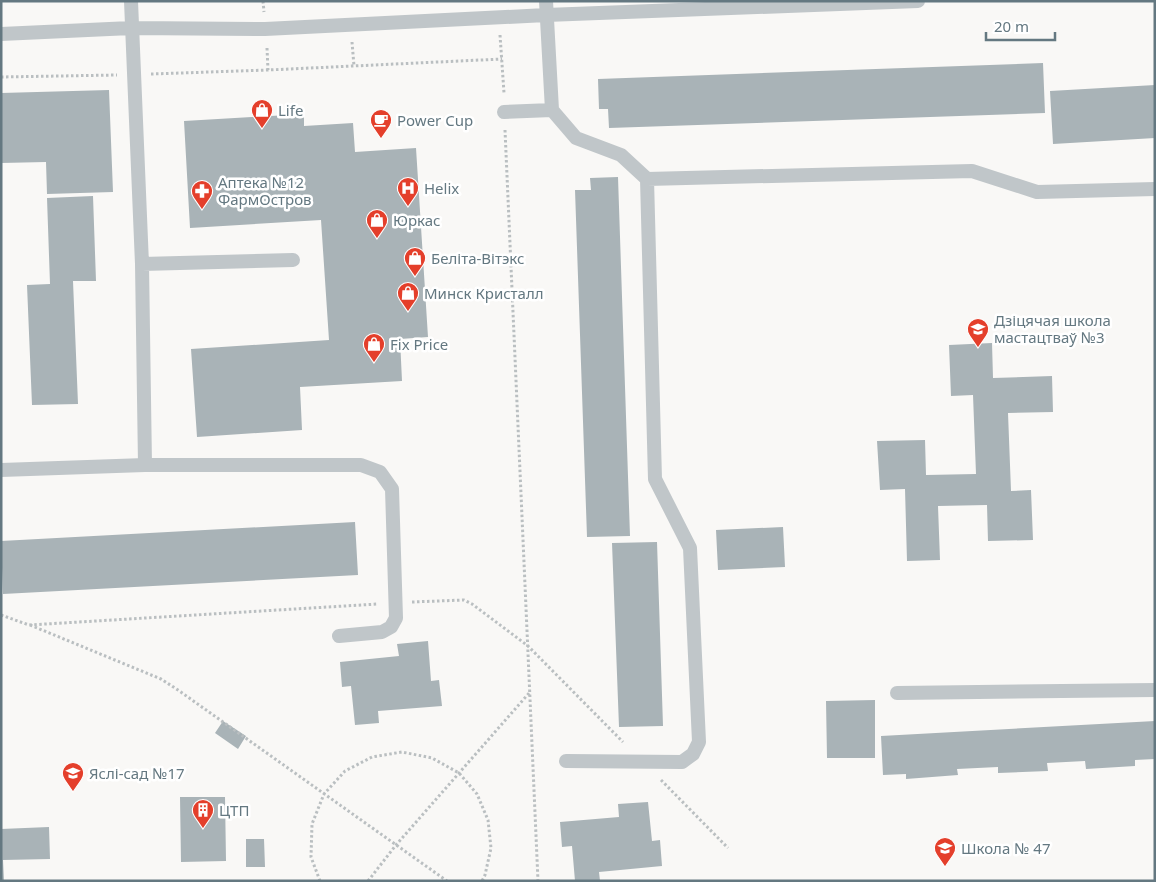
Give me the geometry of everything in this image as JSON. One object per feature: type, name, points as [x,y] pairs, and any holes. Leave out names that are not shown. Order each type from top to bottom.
[{"type":"lane","points":[[131,1],[142,264],[145,466]]},
{"type":"lane","points":[[1,34],[132,28],[265,29],[546,8],[918,1]]},
{"type":"lane","points":[[546,8],[552,110],[576,138],[621,155],[647,178],[972,170],[1037,192],[1155,190]]},
{"type":"lane","points":[[504,112],[552,110]]},
{"type":"lane","points":[[566,761],[682,762],[693,754],[699,742],[690,548],[656,479],[647,178]]},
{"type":"lane","points":[[142,264],[293,260]]},
{"type":"lane","points":[[1,470],[145,466],[361,465],[380,472],[392,489],[396,618],[391,627],[382,632],[339,636]]},
{"type":"lane","points":[[897,693],[1155,690]]},
{"type":"path","points":[[263,1],[268,70],[502,59],[538,881]]},
{"type":"path","points":[[29,625],[464,600],[528,646],[728,848]]},
{"type":"path","points":[[1,615],[161,679],[446,881]]},
{"type":"path","points":[[368,881],[396,845],[530,692]]},
{"type":"path","points":[[320,881],[311,857],[312,824],[324,794],[345,771],[372,756],[402,752],[432,758],[459,773],[477,794],[488,820],[491,848],[482,881]]},
{"type":"building","points":[[1043,63],[1045,113],[609,128],[608,109],[599,109],[598,79]]},
{"type":"building","points":[[1155,85],[1155,138],[1053,144],[1050,91]]},
{"type":"building","points":[[109,90],[113,192],[47,194],[46,162],[1,163],[1,93]]},
{"type":"building","points":[[304,114],[304,126],[353,123],[355,152],[416,148],[428,337],[400,339],[402,381],[300,387],[302,430],[197,437],[191,349],[329,340],[321,220],[190,228],[184,121]]},
{"type":"building","points":[[618,177],[630,536],[587,537],[575,190],[591,190],[590,178]]},
{"type":"building","points":[[93,196],[96,281],[73,281],[78,404],[32,405],[27,285],[50,284],[47,198]]},
{"type":"building","points":[[992,343],[993,378],[1052,376],[1053,412],[1008,413],[1011,491],[1031,490],[1033,540],[988,541],[987,505],[938,506],[940,560],[907,561],[905,489],[880,490],[877,441],[925,440],[926,475],[976,474],[973,395],[951,396],[949,345]]},
{"type":"building","points":[[355,522],[358,575],[3,594],[1,541]]},
{"type":"building","points":[[783,527],[785,567],[718,570],[716,530]]},
{"type":"building","points":[[657,542],[663,726],[619,727],[612,543]]},
{"type":"building","points":[[428,641],[431,681],[439,680],[442,706],[378,711],[379,723],[355,725],[351,686],[342,687],[340,662],[399,656],[397,644]]},
{"type":"building","points":[[875,700],[875,758],[827,758],[826,701]]},
{"type":"building","points":[[223,721],[246,736],[238,749],[215,733]]},
{"type":"building","points":[[1155,721],[1155,759],[1135,760],[1135,766],[1086,769],[1085,761],[1047,763],[1048,771],[998,773],[998,767],[957,769],[958,775],[906,779],[906,774],[883,775],[881,736]]},
{"type":"building","name":"ЦТП","points":[[180,797],[225,797],[226,861],[181,862]]},
{"type":"building","points":[[648,802],[652,841],[660,840],[662,866],[599,872],[600,881],[575,881],[572,846],[562,847],[560,822],[619,817],[618,804]]},
{"type":"building","points":[[49,827],[50,859],[3,860],[4,881],[1,881],[1,829]]},
{"type":"building","points":[[246,839],[264,839],[265,867],[246,867]]},
{"type":"place","name":"Life","points":[[262,129]]},
{"type":"place","name":"Power Cup","points":[[381,139]]},
{"type":"place","name":"Helix","points":[[408,207]]},
{"type":"place","name":"Аптека №12 ФармОстров","points":[[202,210]]},
{"type":"place","name":"Юркас","points":[[377,239]]},
{"type":"place","name":"Беліта-Вітэкс","points":[[415,277]]},
{"type":"place","name":"Минск Кристалл","points":[[408,312]]},
{"type":"place","name":"Дзіцячая школа мастацтваў №3","points":[[978,348]]},
{"type":"place","name":"Fix Price","points":[[374,363]]},
{"type":"place","name":"Яслі-сад №17","points":[[73,792]]},
{"type":"place","name":"ЦТП","points":[[203,829]]},
{"type":"place","name":"Школа № 47","points":[[945,867]]}]
